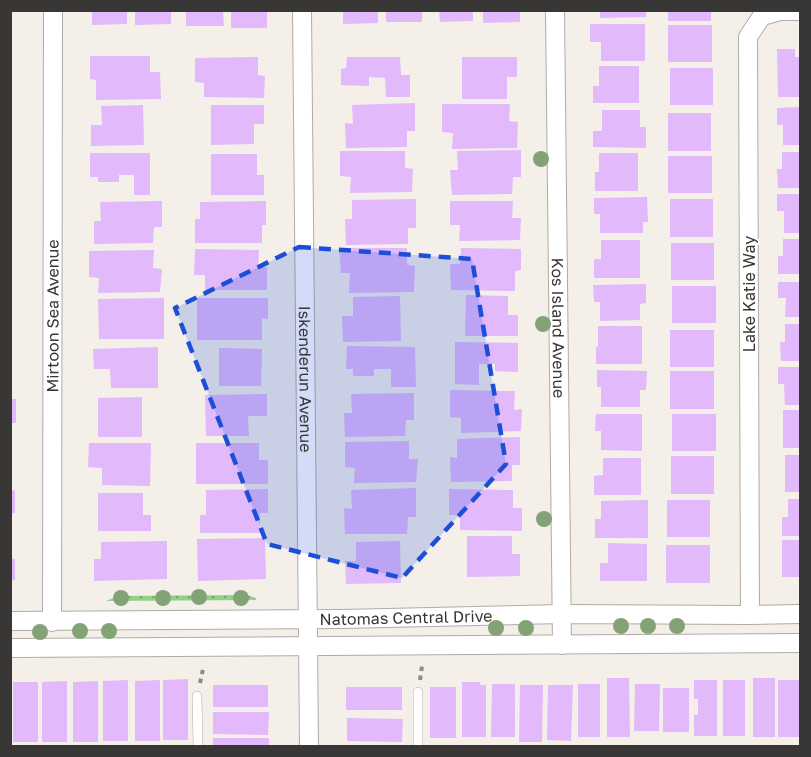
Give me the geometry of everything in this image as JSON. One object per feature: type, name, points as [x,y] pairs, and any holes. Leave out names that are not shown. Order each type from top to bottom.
[{"type":"street","name":"Mirtoon Sea Avenue","points":[[52,622],[53,10]]},
{"type":"street","name":"Iskenderun Avenue","points":[[303,10],[309,747]]},
{"type":"street","name":"Kos Island Avenue","points":[[555,10],[562,645]]},
{"type":"street","name":"Lake Katie Way","points":[[750,615],[748,38],[762,16],[780,11],[801,11]]},
{"type":"street","name":"Natomas Central Drive","points":[[10,621],[562,614],[801,614]]},
{"type":"street","name":"Natomas Central Drive","points":[[10,648],[801,643]]},
{"type":"lane","points":[[418,692],[418,747]]},
{"type":"lane","points":[[197,696],[198,747]]},
{"type":"highlighted area","points":[[299,247],[472,259],[506,464],[402,578],[267,544],[175,308]]},
{"type":"green space","points":[[247,595],[256,600],[106,601],[118,596]]},
{"type":"building","points":[[92,10],[127,10],[127,24],[92,25]]},
{"type":"building","points":[[135,10],[171,10],[171,24],[135,25]]},
{"type":"building","points":[[186,10],[223,10],[224,26],[186,26]]},
{"type":"building","points":[[231,10],[267,10],[267,28],[231,28]]},
{"type":"building","points":[[343,10],[378,10],[378,23],[343,24]]},
{"type":"building","points":[[386,10],[422,10],[422,22],[386,22]]},
{"type":"building","points":[[439,10],[473,10],[473,21],[440,22]]},
{"type":"building","points":[[483,10],[520,10],[520,22],[483,23]]},
{"type":"building","points":[[600,10],[646,10],[646,17],[600,18]]},
{"type":"building","points":[[668,10],[711,10],[711,21],[668,21]]},
{"type":"building","points":[[590,24],[645,24],[645,61],[601,61],[601,42],[590,42]]},
{"type":"building","points":[[668,25],[712,25],[712,62],[668,62]]},
{"type":"building","points":[[777,49],[795,49],[795,57],[800,57],[800,97],[778,97]]},
{"type":"building","points":[[90,56],[150,56],[150,72],[160,72],[161,99],[96,100],[96,80],[90,79]]},
{"type":"building","points":[[258,57],[258,75],[265,76],[264,98],[204,97],[204,83],[195,82],[195,58]]},
{"type":"building","points":[[347,57],[400,57],[401,75],[410,75],[410,97],[386,97],[385,78],[369,77],[369,86],[341,85],[341,69],[346,68]]},
{"type":"building","points":[[462,57],[517,57],[517,77],[507,77],[507,99],[462,99]]},
{"type":"building","points":[[599,66],[639,66],[639,103],[593,103],[593,86],[599,86]]},
{"type":"building","points":[[670,68],[713,68],[713,105],[670,105]]},
{"type":"building","points":[[415,103],[415,131],[407,131],[407,147],[346,148],[345,123],[353,124],[352,105]]},
{"type":"building","points":[[442,104],[510,104],[509,121],[518,122],[517,148],[452,149],[453,133],[442,132]]},
{"type":"building","points":[[143,105],[144,145],[91,146],[91,125],[102,125],[101,106]]},
{"type":"building","points":[[211,105],[264,105],[264,124],[254,124],[254,144],[211,145]]},
{"type":"building","points":[[800,107],[800,145],[783,145],[783,125],[777,125],[777,108]]},
{"type":"building","points":[[602,110],[640,110],[640,127],[646,127],[646,148],[593,147],[593,131],[602,131]]},
{"type":"building","points":[[668,113],[711,113],[711,151],[668,151]]},
{"type":"building","points":[[521,150],[521,177],[513,177],[512,194],[452,195],[450,170],[458,170],[457,151]]},
{"type":"building","points":[[340,151],[405,151],[405,168],[413,169],[412,192],[350,193],[351,177],[340,176]]},
{"type":"building","points":[[782,152],[800,152],[800,188],[778,188],[777,169],[782,169]]},
{"type":"building","points":[[90,153],[150,153],[150,195],[134,195],[134,175],[119,175],[119,182],[98,182],[98,177],[90,177]]},
{"type":"building","points":[[599,153],[638,153],[638,191],[595,191],[595,172],[599,172]]},
{"type":"building","points":[[211,154],[257,154],[257,175],[264,175],[264,195],[211,195]]},
{"type":"building","points":[[668,156],[712,156],[712,193],[668,193]]},
{"type":"building","points":[[777,194],[800,194],[800,233],[784,233],[784,211],[777,211]]},
{"type":"building","points":[[647,197],[648,222],[643,222],[643,233],[600,233],[600,214],[594,214],[594,198]]},
{"type":"building","points":[[416,199],[416,228],[408,228],[408,244],[346,245],[345,219],[352,219],[352,200]]},
{"type":"building","points":[[670,199],[713,199],[713,237],[670,237]]},
{"type":"building","points":[[162,201],[162,227],[154,227],[153,243],[94,244],[94,221],[101,221],[100,202]]},
{"type":"building","points":[[266,201],[266,225],[262,225],[262,243],[195,243],[195,219],[200,219],[200,202]]},
{"type":"building","points":[[450,201],[513,201],[512,218],[521,218],[520,240],[459,241],[460,225],[450,225]]},
{"type":"building","points":[[783,239],[800,239],[800,274],[778,274],[778,256],[783,256]]},
{"type":"building","points":[[601,240],[640,240],[640,278],[594,278],[594,259],[601,259]]},
{"type":"building","points":[[671,243],[714,243],[714,280],[671,280]]},
{"type":"building","points":[[339,248],[407,248],[407,265],[415,266],[414,292],[349,293],[350,273],[341,273]]},
{"type":"building","points":[[461,248],[521,249],[521,270],[515,271],[515,291],[451,290],[450,264],[460,264]]},
{"type":"building","points":[[195,249],[259,250],[258,267],[267,267],[267,290],[205,290],[205,275],[194,275]]},
{"type":"building","points":[[154,250],[153,268],[162,269],[160,292],[98,293],[99,278],[89,277],[89,251]]},
{"type":"building","points":[[778,282],[800,282],[800,317],[785,317],[786,298],[778,298]]},
{"type":"building","points":[[646,284],[646,303],[640,304],[640,320],[600,321],[600,302],[594,302],[593,285]]},
{"type":"building","points":[[672,286],[716,286],[716,323],[672,323]]},
{"type":"building","points":[[466,295],[508,296],[508,315],[518,315],[518,336],[465,336]]},
{"type":"building","points":[[400,296],[401,341],[343,342],[342,316],[353,316],[353,297]]},
{"type":"building","points":[[164,298],[164,339],[99,339],[98,299]]},
{"type":"building","points":[[197,298],[268,298],[268,319],[262,318],[262,340],[197,340]]},
{"type":"building","points":[[785,324],[800,324],[800,361],[781,361],[780,342],[785,342]]},
{"type":"building","points":[[598,326],[642,326],[642,364],[596,364]]},
{"type":"building","points":[[670,330],[714,330],[714,367],[670,367]]},
{"type":"building","points":[[455,342],[518,343],[518,372],[495,371],[495,364],[479,364],[479,385],[455,384]]},
{"type":"building","points":[[347,346],[415,347],[416,387],[391,387],[391,369],[374,369],[374,376],[353,376],[353,369],[346,369]]},
{"type":"building","points":[[158,347],[158,388],[111,388],[110,369],[94,369],[93,349]]},
{"type":"building","points":[[219,348],[262,349],[261,386],[219,386]]},
{"type":"building","points":[[778,367],[800,367],[800,405],[785,405],[784,384],[778,384]]},
{"type":"building","points":[[597,370],[647,371],[646,390],[640,390],[640,407],[601,407],[601,387],[597,387]]},
{"type":"building","points":[[670,371],[714,371],[714,409],[670,409]]},
{"type":"building","points":[[450,390],[515,391],[514,410],[522,409],[521,431],[461,433],[461,418],[450,417]]},
{"type":"building","points":[[414,393],[414,420],[406,420],[405,436],[345,437],[344,413],[352,413],[351,394]]},
{"type":"building","points":[[267,394],[267,416],[248,416],[249,436],[206,436],[205,395]]},
{"type":"building","points":[[142,397],[142,437],[98,437],[98,398]]},
{"type":"building","points":[[10,399],[16,399],[16,423],[10,423]]},
{"type":"building","points":[[783,410],[800,410],[800,448],[783,448]]},
{"type":"building","points":[[596,414],[642,414],[642,451],[601,450],[601,431],[595,431]]},
{"type":"building","points":[[672,414],[716,414],[716,451],[672,451]]},
{"type":"building","points":[[520,437],[520,465],[512,465],[512,481],[451,482],[450,457],[457,458],[457,439]]},
{"type":"building","points":[[409,441],[409,459],[418,459],[416,482],[354,483],[355,468],[345,467],[345,442]]},
{"type":"building","points":[[89,443],[151,443],[150,486],[102,485],[102,468],[88,467]]},
{"type":"building","points":[[196,443],[259,443],[259,460],[268,460],[268,484],[196,484]]},
{"type":"building","points":[[785,455],[800,455],[800,492],[785,492]]},
{"type":"building","points":[[671,456],[714,456],[714,494],[671,494]]},
{"type":"building","points":[[603,458],[641,458],[641,495],[594,495],[594,476],[603,475]]},
{"type":"building","points":[[416,488],[416,517],[408,517],[407,534],[345,534],[344,508],[352,509],[351,490]]},
{"type":"building","points":[[268,489],[268,513],[260,513],[260,533],[200,533],[200,515],[206,515],[206,490]]},
{"type":"building","points":[[449,489],[513,490],[513,508],[522,508],[522,531],[460,530],[460,515],[449,515]]},
{"type":"building","points":[[15,490],[15,513],[10,513],[10,491]]},
{"type":"building","points":[[98,493],[143,493],[143,515],[151,515],[151,531],[98,531]]},
{"type":"building","points":[[788,499],[800,499],[800,536],[782,536],[782,517],[788,517]]},
{"type":"building","points":[[648,500],[648,538],[595,538],[595,519],[601,519],[601,501]]},
{"type":"building","points":[[667,500],[710,500],[710,537],[667,537]]},
{"type":"building","points":[[467,536],[512,536],[512,554],[520,554],[520,576],[467,577]]},
{"type":"building","points":[[265,538],[266,579],[198,581],[197,539]]},
{"type":"building","points":[[782,540],[800,540],[800,577],[782,577]]},
{"type":"building","points":[[167,541],[167,579],[94,581],[94,559],[101,559],[101,542]]},
{"type":"building","points":[[400,541],[401,583],[346,584],[345,561],[356,561],[356,542]]},
{"type":"building","points":[[608,543],[647,544],[647,581],[600,581],[600,563],[608,563]]},
{"type":"building","points":[[666,545],[710,545],[710,583],[666,583]]},
{"type":"building","points":[[10,559],[15,559],[15,580],[10,580]]},
{"type":"building","points":[[607,678],[629,678],[630,737],[607,737]]},
{"type":"building","points":[[753,678],[775,678],[775,737],[753,737]]},
{"type":"building","points":[[188,679],[188,740],[163,740],[163,680]]},
{"type":"building","points":[[128,680],[128,741],[103,741],[103,681]]},
{"type":"building","points":[[160,680],[160,741],[135,741],[135,681]]},
{"type":"building","points":[[694,680],[717,680],[717,736],[694,736],[694,715],[698,715],[698,699],[694,699]]},
{"type":"building","points":[[723,680],[745,680],[745,736],[723,736]]},
{"type":"building","points":[[778,680],[800,680],[800,737],[778,737]]},
{"type":"building","points":[[67,681],[67,742],[42,742],[42,682]]},
{"type":"building","points":[[98,681],[98,742],[73,742],[73,682]]},
{"type":"building","points":[[13,682],[38,682],[38,742],[13,742]]},
{"type":"building","points":[[462,682],[480,682],[480,685],[486,685],[486,737],[462,737]]},
{"type":"building","points":[[492,684],[515,684],[515,737],[491,737]]},
{"type":"building","points":[[578,684],[600,684],[600,737],[578,737]]},
{"type":"building","points":[[635,684],[660,684],[659,731],[634,731]]},
{"type":"building","points":[[213,685],[268,685],[268,707],[213,707]]},
{"type":"building","points":[[520,685],[543,685],[542,742],[519,742]]},
{"type":"building","points":[[548,685],[573,685],[571,741],[547,740]]},
{"type":"building","points":[[346,687],[402,687],[402,710],[346,710]]},
{"type":"building","points":[[430,687],[456,687],[456,738],[430,738]]},
{"type":"building","points":[[663,688],[689,688],[689,732],[663,732]]},
{"type":"building","points":[[213,712],[269,712],[268,735],[213,734]]},
{"type":"building","points":[[347,718],[403,719],[402,742],[347,741]]},
{"type":"building","points":[[213,738],[269,738],[269,746],[213,746]]}]
